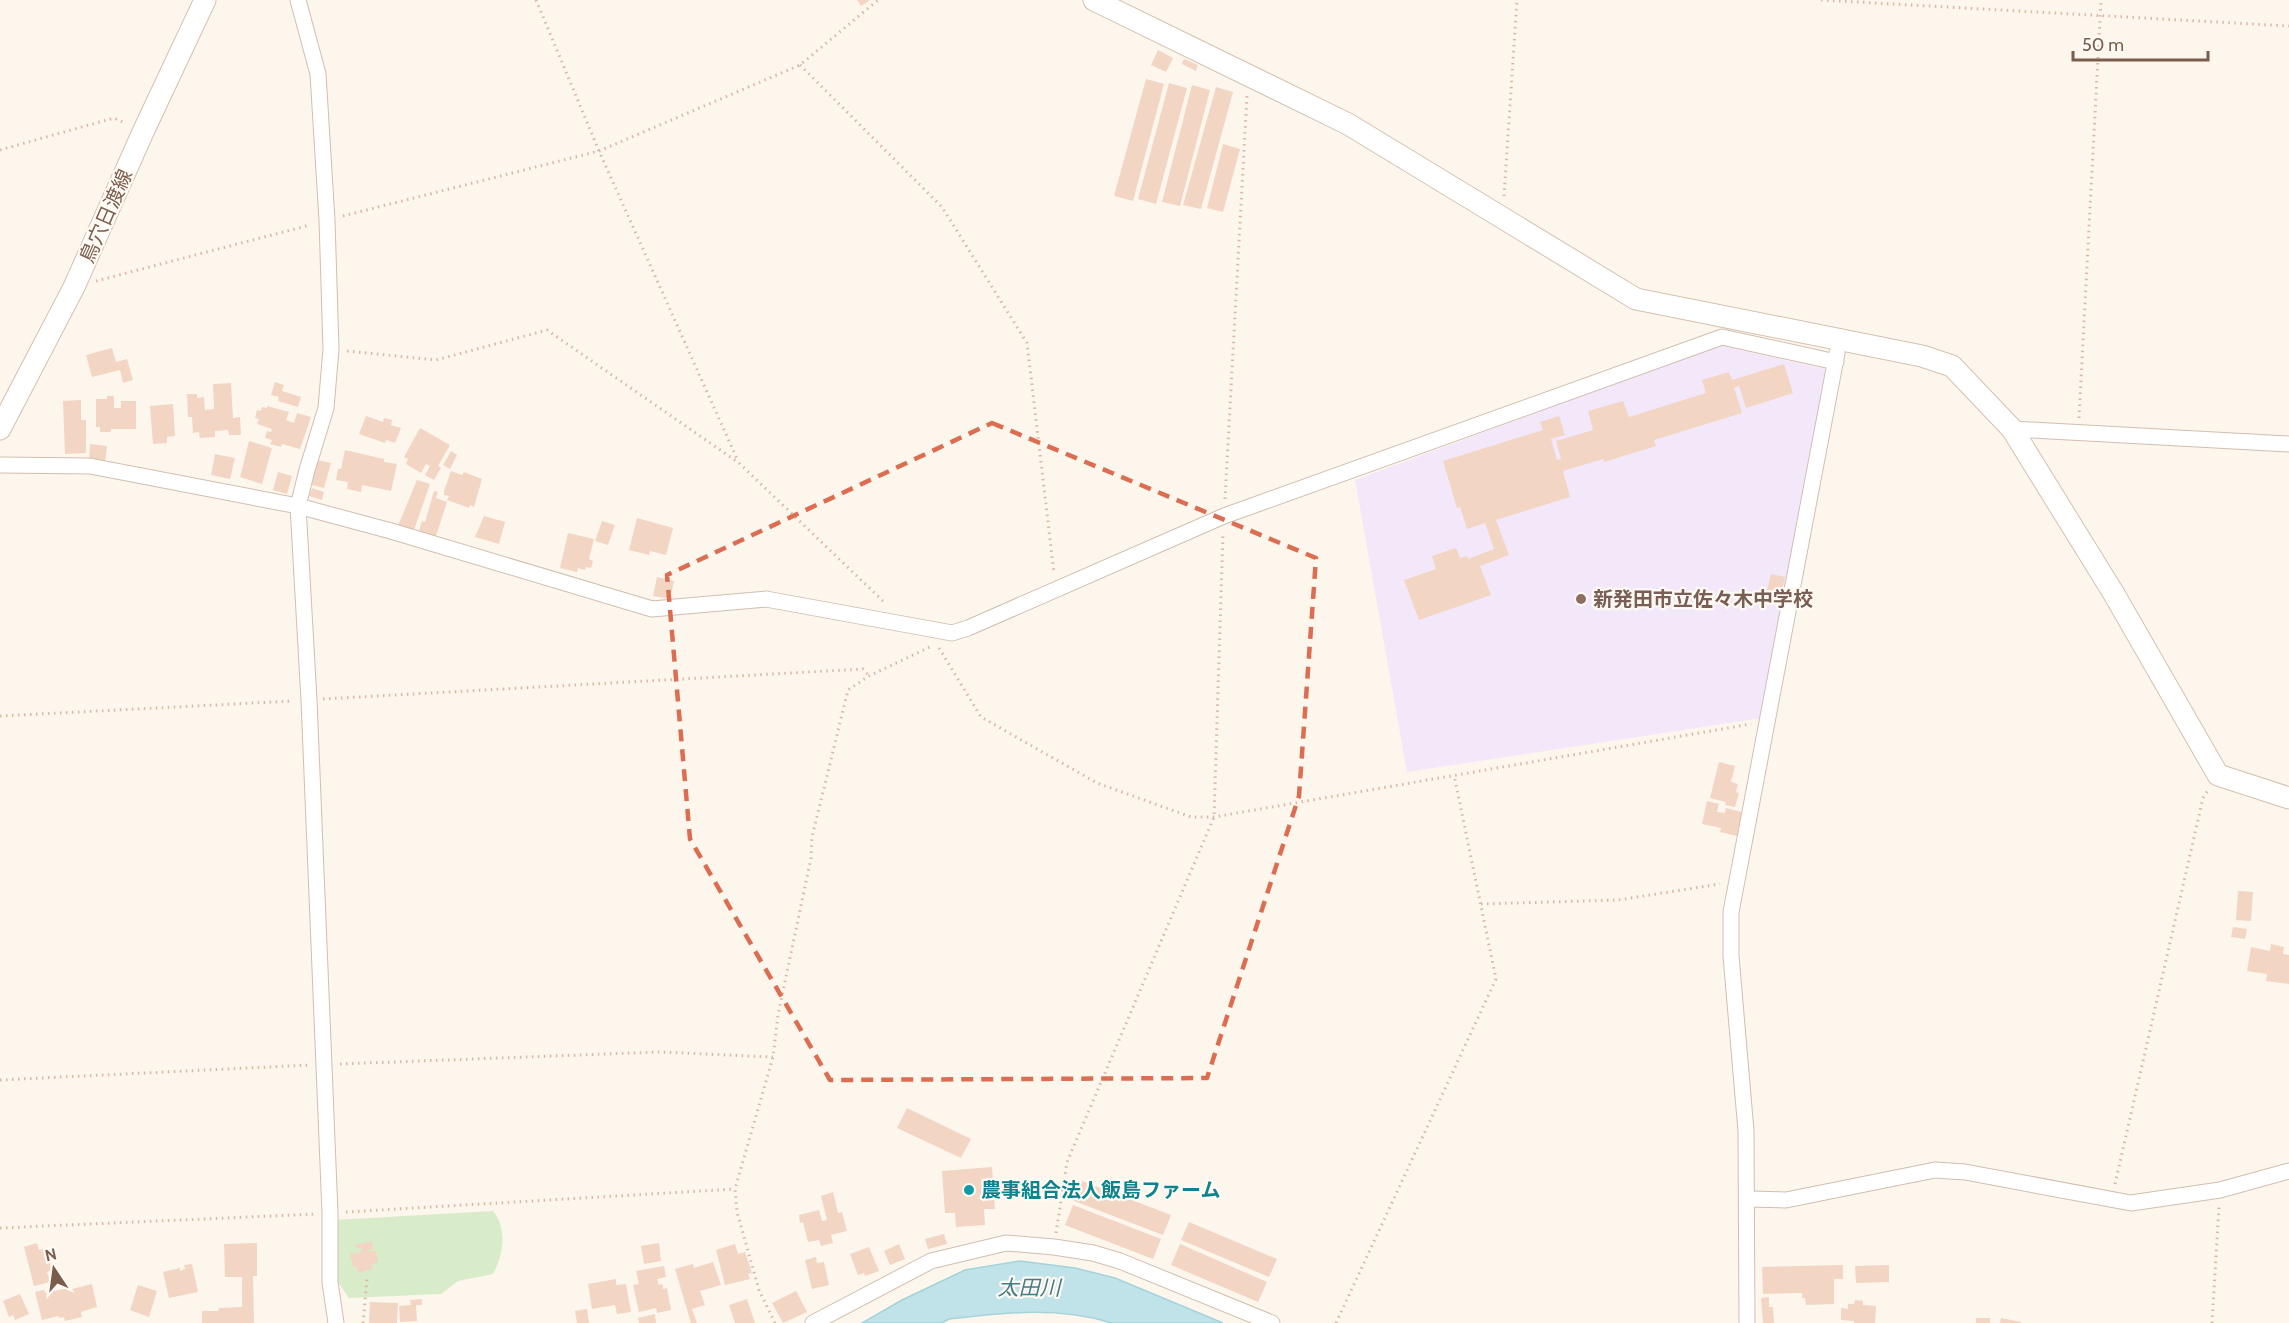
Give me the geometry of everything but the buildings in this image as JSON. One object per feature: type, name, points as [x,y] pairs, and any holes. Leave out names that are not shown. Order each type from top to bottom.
[{"type":"street","name":"鳥穴日渡線","points":[[0,429],[74,287],[205,0]]},
{"type":"street","points":[[298,0],[318,74],[327,220],[331,349],[326,408],[298,506],[309,700],[330,1213],[330,1282],[336,1323]]},
{"type":"street","points":[[1094,0],[1348,124],[1636,299],[1838,338],[1922,356],[1952,366],[2012,429],[2114,594],[2218,775],[2289,798]]},
{"type":"street","points":[[0,465],[90,466],[298,506],[391,531],[652,609],[766,599],[951,633],[968,628],[1224,516],[1722,337],[1836,362]]},
{"type":"street","points":[[1748,1323],[1746,1131],[1731,956],[1731,912],[1836,362],[1838,338]]},
{"type":"street","points":[[2012,429],[2289,444]]},
{"type":"street","points":[[1747,1199],[1786,1200],[1935,1170],[1965,1172],[2131,1203],[2220,1190],[2289,1171]]},
{"type":"street","points":[[813,1323],[930,1261],[1006,1243],[1093,1253],[1120,1261],[1272,1323]]},
{"type":"path","points":[[536,0],[599,151],[739,463]]},
{"type":"path","points":[[74,287],[599,151],[800,65],[878,0]]},
{"type":"path","points":[[1501,216],[1516,0]]},
{"type":"path","points":[[1821,0],[2289,26]]},
{"type":"path","points":[[2079,431],[2101,0]]},
{"type":"path","points":[[800,65],[942,207],[1027,343],[1056,590]]},
{"type":"path","points":[[1054,1247],[1067,1162],[1214,817],[1224,516],[1248,75]]},
{"type":"path","points":[[0,150],[114,118],[143,132]]},
{"type":"path","points":[[331,349],[436,360],[547,330],[739,463],[907,624]]},
{"type":"path","points":[[775,1323],[759,1290],[737,1212],[735,1189],[773,1057],[778,1015],[811,858],[812,837],[848,690],[869,676],[936,644],[981,717],[1097,783],[1191,817],[1214,817],[1767,721]]},
{"type":"path","points":[[0,716],[863,669],[869,676]]},
{"type":"path","points":[[1336,1323],[1496,979],[1454,775]]},
{"type":"path","points":[[2111,1199],[2203,798],[2218,775]]},
{"type":"path","points":[[1481,904],[1618,900],[1737,882]]},
{"type":"path","points":[[0,1080],[323,1064],[659,1052],[773,1057]]},
{"type":"path","points":[[0,1228],[330,1213],[735,1189]]},
{"type":"path","points":[[2212,1323],[2220,1190]]},
{"type":"path","points":[[363,1323],[368,1279]]},
{"type":"highlighted area","points":[[992,423],[1316,558],[1299,796],[1207,1078],[830,1080],[690,839],[667,575]]},
{"type":"shaded area","name":"新発田市立佐々木中学校","points":[[1719,345],[1829,370],[1762,718],[1407,772],[1355,480]]},
{"type":"green space","points":[[493,1211],[501,1226],[502,1242],[493,1274],[458,1281],[441,1294],[349,1298],[338,1282],[334,1220]]},
{"type":"water","name":"太田川","points":[[1020,1261],[1075,1268],[1115,1278],[1223,1323],[1111,1323],[1071,1314],[1030,1312],[949,1319],[942,1323],[862,1323],[902,1300],[965,1270]]},
{"type":"place","name":"新発田市立佐々木中学校","points":[[1581,599]]},
{"type":"place","name":"農事組合法人飯島ファーム","points":[[969,1190]]}]
